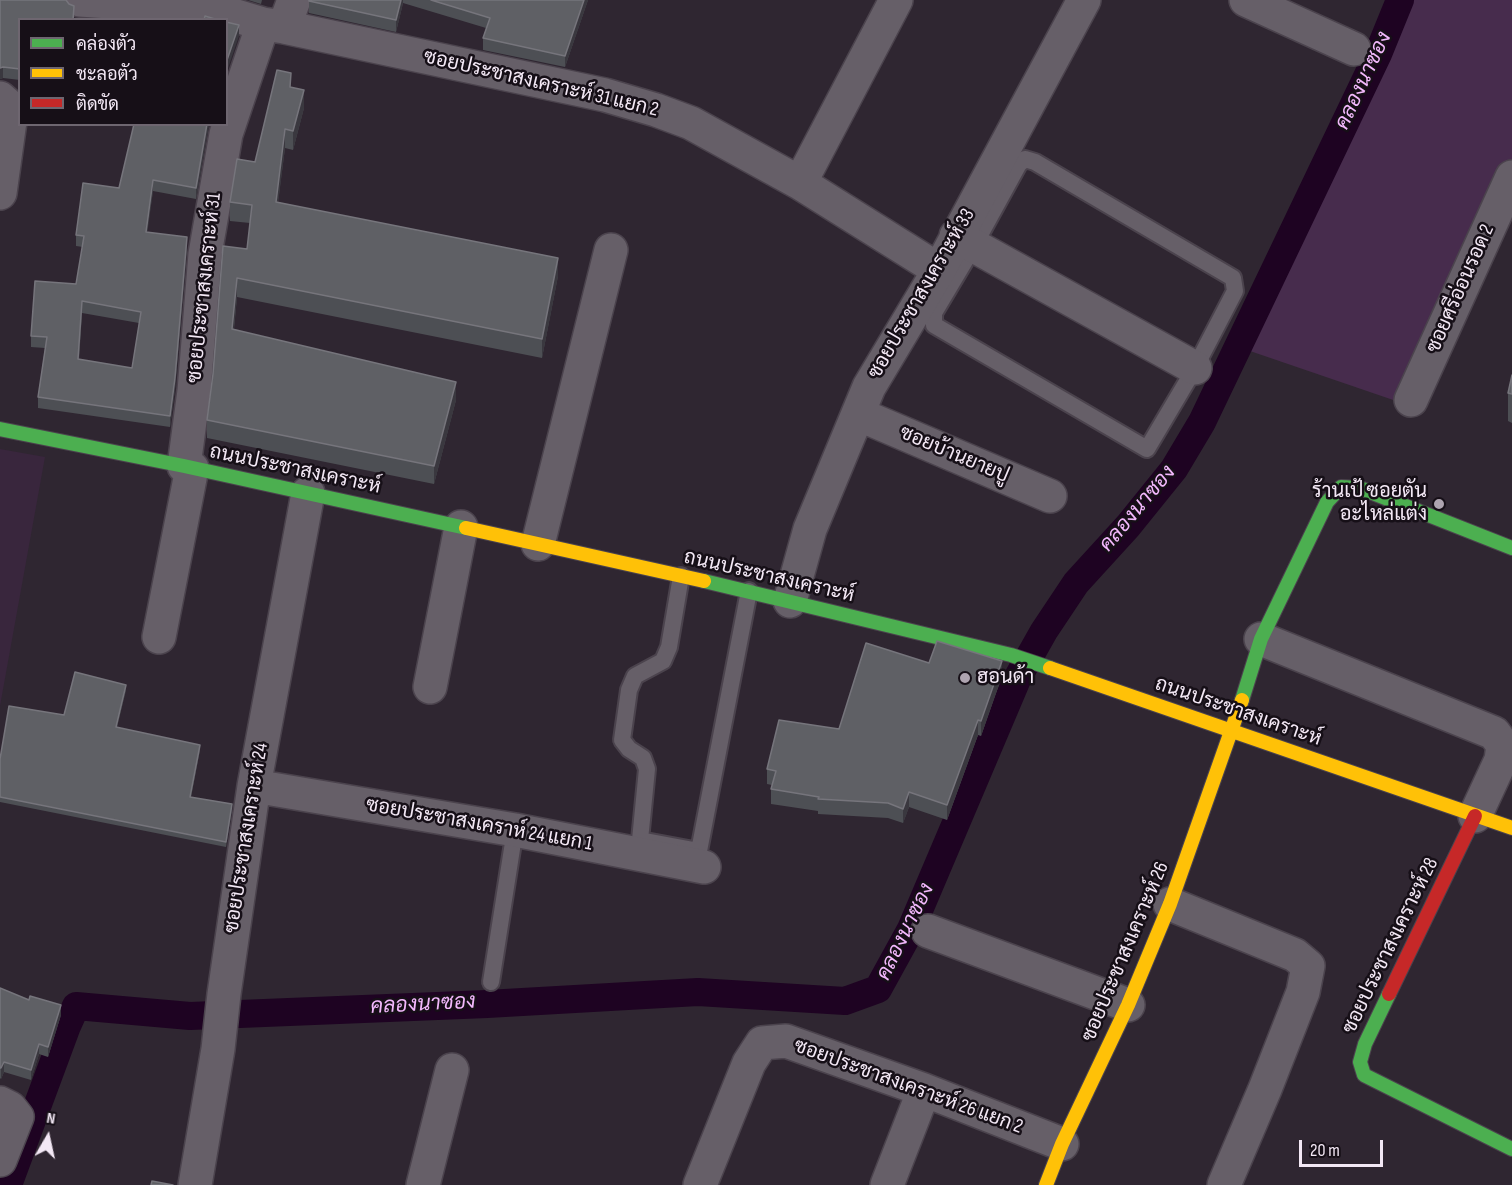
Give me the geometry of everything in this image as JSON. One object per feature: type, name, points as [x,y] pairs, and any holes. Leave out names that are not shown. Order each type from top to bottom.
[{"type":"main road","name":"ถนนประชาสงเคราะห์","points":[[0,429],[188,467],[749,591],[1011,655],[1512,828]]},
{"type":"main road","name":"ซอยประชาสงเคราะห์ 26","points":[[1046,1185],[1062,1144],[1128,1005],[1170,904],[1232,731],[1261,639],[1327,502],[1341,487],[1360,488],[1512,548]]},
{"type":"main road","name":"ซอยประชาสงเคราะห์ 28","points":[[1475,816],[1365,1044],[1360,1062],[1364,1075],[1512,1149]]},
{"type":"street","name":"ซอยประชาสงเคราะห์ 31 แยก 2","points":[[80,0],[213,9],[280,17],[656,110],[692,123],[800,183],[939,270]]},
{"type":"street","points":[[800,183],[896,0]]},
{"type":"street","name":"ซอยประชาสงเคราะห์ 33","points":[[790,601],[810,529],[869,387],[939,270],[965,241],[1083,0]]},
{"type":"street","points":[[1246,0],[1354,49]]},
{"type":"street","name":"ซอยประชาสงเคราะห์ 31","points":[[159,637],[188,467],[205,254],[216,184],[226,134],[280,17]]},
{"type":"street","points":[[0,98],[9,106],[12,114],[0,193]]},
{"type":"street","name":"ซอยศรีอ่อนรอด 2","points":[[1411,400],[1512,177]]},
{"type":"street","points":[[965,241],[1195,368]]},
{"type":"street","points":[[538,544],[611,250]]},
{"type":"street","name":"ซอยบ้านยายปู","points":[[858,414],[1050,496]]},
{"type":"street","name":"ซอยประชาสงเคราะห์ 24","points":[[195,1185],[218,1049],[254,786],[308,493]]},
{"type":"street","points":[[430,687],[461,527]]},
{"type":"street","points":[[1261,639],[1494,733],[1503,745],[1501,760],[1475,816]]},
{"type":"street","name":"ซอยประชาสงเคราห์ 24 แยก 1","points":[[254,786],[515,830],[704,867]]},
{"type":"street","points":[[1170,904],[1295,955],[1308,966],[1303,992],[1224,1185]]},
{"type":"street","points":[[928,931],[1128,1005]]},
{"type":"street","name":"ซอยประชาสงเคราะห์ 26 แยก 2","points":[[700,1185],[749,1063],[762,1043],[786,1041],[924,1090],[1062,1144]]},
{"type":"street","points":[[423,1185],[452,1071]]},
{"type":"street","points":[[887,1185],[924,1090]]},
{"type":"street","points":[[0,1103],[10,1108],[17,1117],[0,1160]]},
{"type":"lane","points":[[1025,159],[1035,162],[1233,278],[1235,291],[1195,368],[1147,449],[934,325],[934,313],[965,241],[1019,164],[1025,159]]},
{"type":"lane","points":[[681,576],[669,647],[663,661],[635,676],[629,690],[622,740],[629,749],[643,758],[647,769],[639,840],[699,851],[749,591]]},
{"type":"lane","points":[[491,982],[515,830]]},
{"type":"shaded area","points":[[1406,0],[1512,0],[1512,160],[1402,403],[1250,351]]},
{"type":"shaded area","points":[[0,449],[45,457],[0,706]]},
{"type":"building","points":[[0,0],[66,0],[74,6],[73,18],[18,18],[18,69],[0,68]]},
{"type":"building","points":[[309,0],[401,0],[396,20]]},
{"type":"building","points":[[431,0],[584,0],[565,56],[483,38],[490,18]]},
{"type":"building","points":[[228,22],[239,25],[228,57]]},
{"type":"building","points":[[277,70],[291,73],[290,87],[304,90],[293,131],[285,129],[276,202],[558,258],[542,339],[237,278],[232,329],[456,382],[434,466],[207,420],[223,246],[247,249],[252,205],[230,202],[237,159],[255,162]]},
{"type":"building","points":[[134,126],[207,126],[196,188],[153,180],[146,232],[187,237],[170,416],[38,397],[47,337],[31,336],[35,281],[76,284],[84,236],[76,235],[83,183],[119,188]],"holes":[[[82,301],[141,312],[132,368],[78,359]]]},
{"type":"building","points":[[1512,375],[1512,394],[1508,393]]},
{"type":"building","points":[[937,641],[1002,661],[947,805],[909,792],[903,809],[888,803],[818,799],[819,797],[771,789],[776,771],[767,769],[779,720],[839,729],[866,643],[929,663]]},
{"type":"building","points":[[75,672],[126,685],[116,727],[200,745],[190,797],[232,804],[226,842],[0,797],[0,759],[9,706],[64,715]]},
{"type":"building","points":[[0,988],[29,1000],[30,996],[61,1005],[48,1047],[39,1044],[31,1070],[4,1062],[0,1068]]},
{"type":"building","points":[[152,1181],[173,1185],[151,1185]]},
{"type":"waterway","name":"คลองนาซอง","points":[[8,1185],[76,1006],[190,1016],[487,1004],[698,992],[845,1001],[878,989],[911,929],[1018,677],[1044,631],[1076,583],[1128,526],[1174,469],[1202,422],[1378,54],[1400,0]]},
{"type":"traffic: fast","points":[[0,429],[184,466],[466,528]]},
{"type":"traffic: fast","points":[[1242,700],[1261,639],[1327,502],[1341,487],[1360,488],[1512,548]]},
{"type":"traffic: fast","points":[[704,581],[1011,655],[1050,668]]},
{"type":"traffic: fast","points":[[1389,994],[1365,1044],[1360,1062],[1364,1075],[1512,1149]]},
{"type":"traffic: slow","points":[[466,528],[704,581]]},
{"type":"traffic: slow","points":[[1050,668],[1512,828]]},
{"type":"traffic: slow","points":[[1046,1185],[1062,1144],[1128,1005],[1170,904],[1242,700]]},
{"type":"traffic: jam","points":[[1389,994],[1475,816]]},
{"type":"place","name":"ร้านเป้ ซอยตัน อะไหล่แต่ง","points":[[1439,504]]},
{"type":"place","name":"ฮอนด้า","points":[[965,678]]}]
